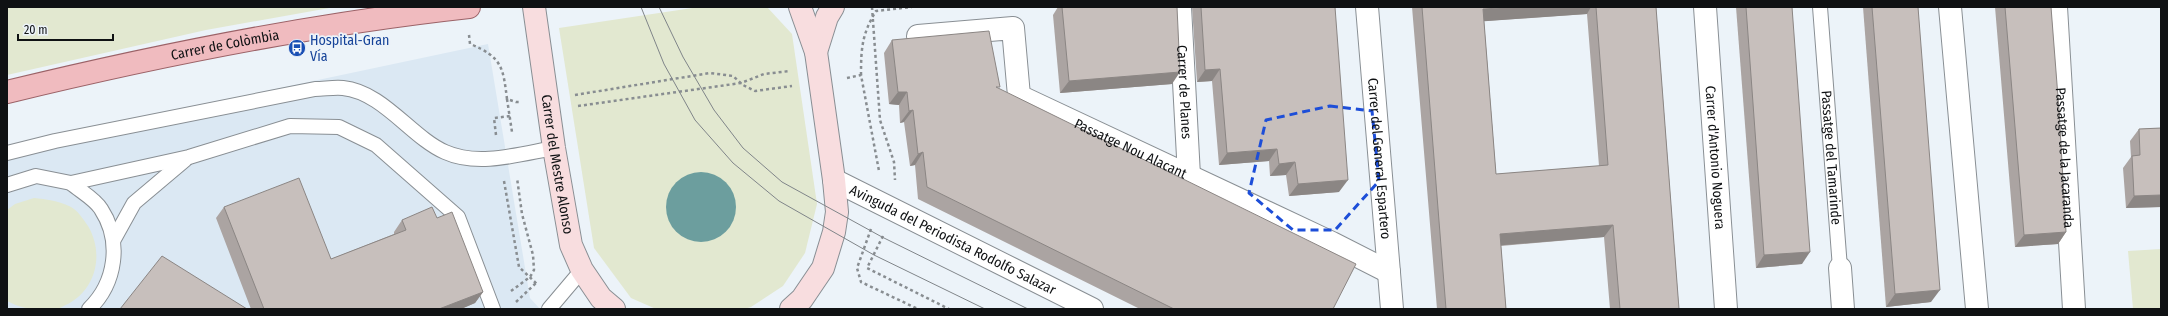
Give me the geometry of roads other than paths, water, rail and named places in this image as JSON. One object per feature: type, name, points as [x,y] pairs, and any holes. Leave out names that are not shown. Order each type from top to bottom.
[{"type":"main road","name":"Carrer de Colòmbia","points":[[7,92],[109,68],[266,37],[422,12],[469,7]]},
{"type":"main road","name":"Carrer del Mestre Alonso","points":[[534,7],[554,148],[565,218],[571,245],[582,270],[601,298],[614,309]]},
{"type":"main road","points":[[791,309],[802,299],[823,268],[836,222],[834,180],[816,52],[800,7]]},
{"type":"main road","points":[[816,52],[827,17],[833,7]]},
{"type":"street","name":"Carrer de Planes","points":[[1180,7],[1189,176]]},
{"type":"street","name":"Carrer del General Espartero","points":[[1368,7],[1392,309]]},
{"type":"street","name":"Carrer d'Antonio Noguera","points":[[1705,7],[1726,309]]},
{"type":"street","points":[[1950,7],[1978,309]]},
{"type":"street","name":"Passatge de la Jacaranda","points":[[2056,7],[2074,309]]},
{"type":"street","name":"Passatge Nou Alacant","points":[[918,36],[1013,28],[1019,96],[1332,243],[1389,272]]},
{"type":"street","name":"Avinguda del Periodista Rodolfo Salazar","points":[[834,180],[879,204],[1092,309]]},
{"type":"street","name":"Passatge del Tamarinde","points":[[1840,268],[1842,309]]},
{"type":"lane","name":"Passatge del Tamarinde","points":[[1820,7],[1840,268]]},
{"type":"lane","points":[[7,153],[55,141],[315,89],[344,88],[366,96],[384,106],[445,152],[473,159],[500,157],[554,148]]},
{"type":"lane","points":[[7,185],[36,176],[71,183],[189,157],[290,126],[339,127],[376,145],[458,217],[493,309]]},
{"type":"lane","points":[[114,239],[134,203],[189,157]]},
{"type":"lane","points":[[71,183],[101,208],[114,239],[113,269],[99,299],[89,309]]},
{"type":"lane","points":[[551,306],[582,270]]},
{"type":"water","points":[[701,172],[714,175],[726,182],[733,194],[736,207],[733,220],[726,232],[714,239],[701,242],[688,239],[676,232],[669,220],[666,207],[669,194],[676,182],[688,175]]},
{"type":"tram line","points":[[641,7],[664,64],[695,120],[733,163],[779,201],[874,255],[985,309]]},
{"type":"tram line","points":[[659,7],[683,57],[714,110],[743,148],[782,182],[882,237],[1028,309]]},
{"type":"place","name":"Hospital-Gran Vía","points":[[297,48]]}]
